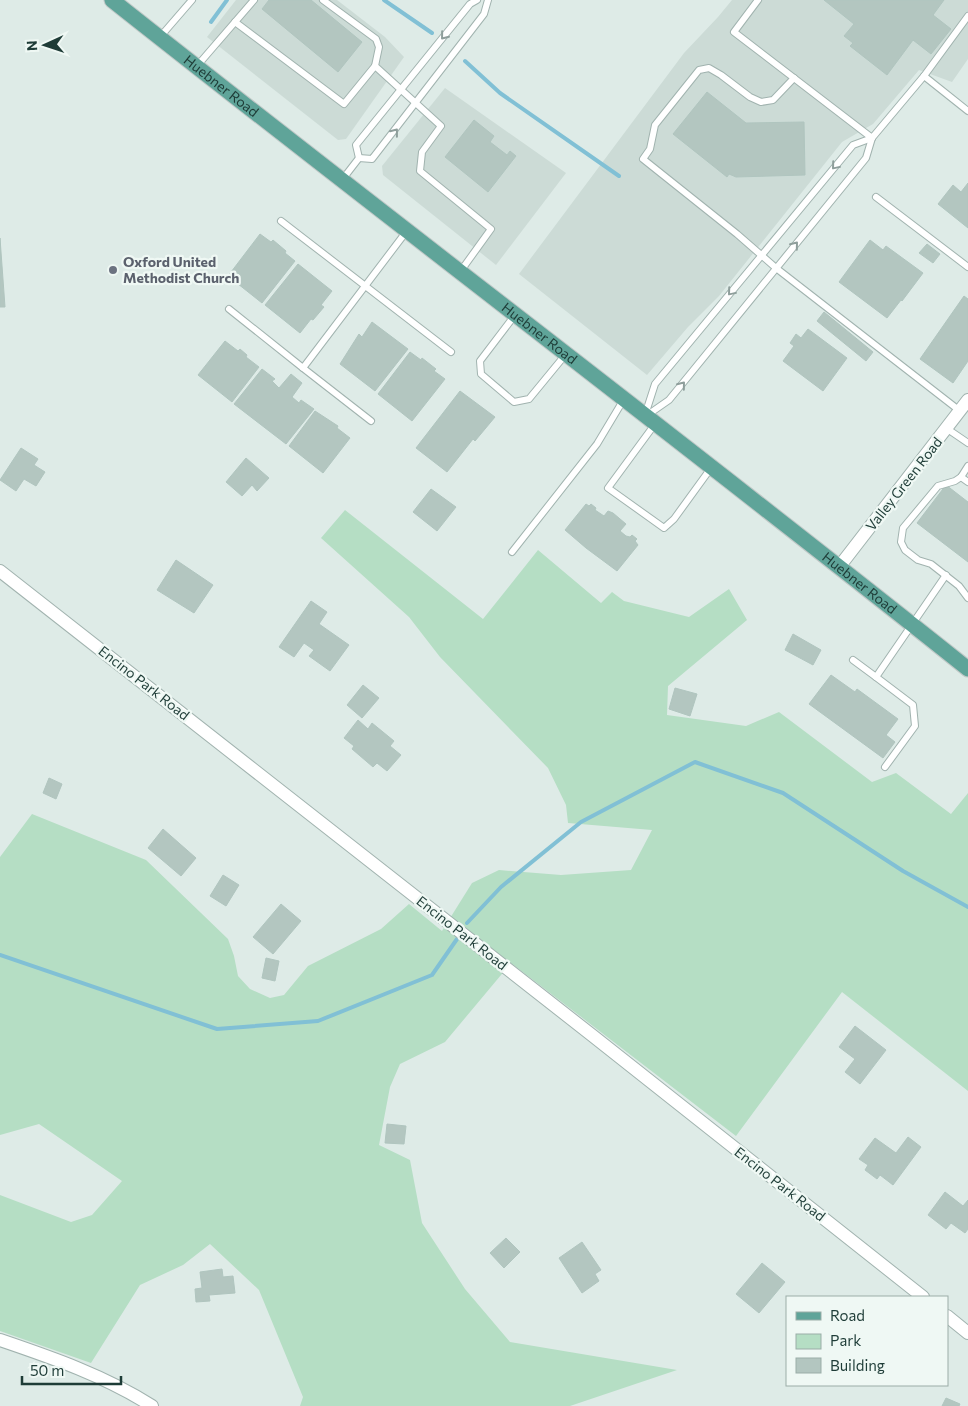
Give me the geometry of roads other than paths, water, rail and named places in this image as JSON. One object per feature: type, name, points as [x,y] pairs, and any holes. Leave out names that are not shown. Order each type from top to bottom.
[{"type":"main road","name":"Huebner Road","points":[[112,0],[406,232],[624,399],[968,669]]},
{"type":"street","name":"Valley Green Road","points":[[839,567],[968,400]]},
{"type":"street","name":"Encino Park Road","points":[[0,571],[922,1296]]},
{"type":"street","points":[[948,1317],[968,1333]]},
{"type":"street","points":[[0,1340],[84,1370],[124,1388],[152,1406]]},
{"type":"lane","points":[[160,38],[192,0]]},
{"type":"lane","points":[[196,67],[254,0]]},
{"type":"lane","points":[[235,22],[344,104],[376,66],[379,47],[376,39],[323,0]]},
{"type":"lane","points":[[359,158],[356,145],[470,4],[477,0]]},
{"type":"lane","points":[[359,158],[372,160],[417,104],[484,14],[488,0]]},
{"type":"lane","points":[[758,0],[734,32],[872,138]]},
{"type":"lane","points":[[711,468],[674,519],[664,528],[608,488],[650,420],[669,400],[866,158],[872,138],[924,76],[968,16]]},
{"type":"lane","points":[[376,66],[441,126],[422,152],[420,171],[491,229],[460,272]]},
{"type":"lane","points":[[794,78],[773,100],[761,102],[750,97],[709,68],[699,70],[655,125],[650,148],[643,159],[776,268],[960,411]]},
{"type":"lane","points":[[924,76],[968,111]]},
{"type":"lane","points":[[650,420],[655,384],[852,145],[872,138]]},
{"type":"lane","points":[[342,180],[359,158]]},
{"type":"lane","points":[[876,197],[968,267]]},
{"type":"lane","points":[[281,221],[451,352]]},
{"type":"lane","points":[[303,368],[406,232]]},
{"type":"lane","points":[[228,309],[371,421]]},
{"type":"lane","points":[[515,315],[480,360],[481,374],[514,402],[530,399],[566,354]]},
{"type":"lane","points":[[512,552],[597,444],[624,399]]},
{"type":"lane","points":[[946,428],[968,443]]},
{"type":"lane","points":[[968,466],[955,481],[938,486],[903,528],[901,542],[905,550],[918,560],[931,564],[946,575],[968,598]]},
{"type":"lane","points":[[961,476],[968,482]]},
{"type":"lane","points":[[876,677],[946,575]]},
{"type":"lane","points":[[853,660],[913,705],[915,726],[885,767]]},
{"type":"waterway","points":[[211,22],[227,0]]},
{"type":"waterway","points":[[384,0],[432,33]]},
{"type":"waterway","points":[[465,61],[500,93],[619,176]]},
{"type":"waterway","points":[[467,923],[501,887],[581,822],[695,762],[783,793],[903,871],[968,907]]},
{"type":"waterway","points":[[0,955],[217,1029],[318,1021],[432,975],[457,939]]},
{"type":"place","name":"Oxford United Methodist Church","points":[[113,270]]}]
